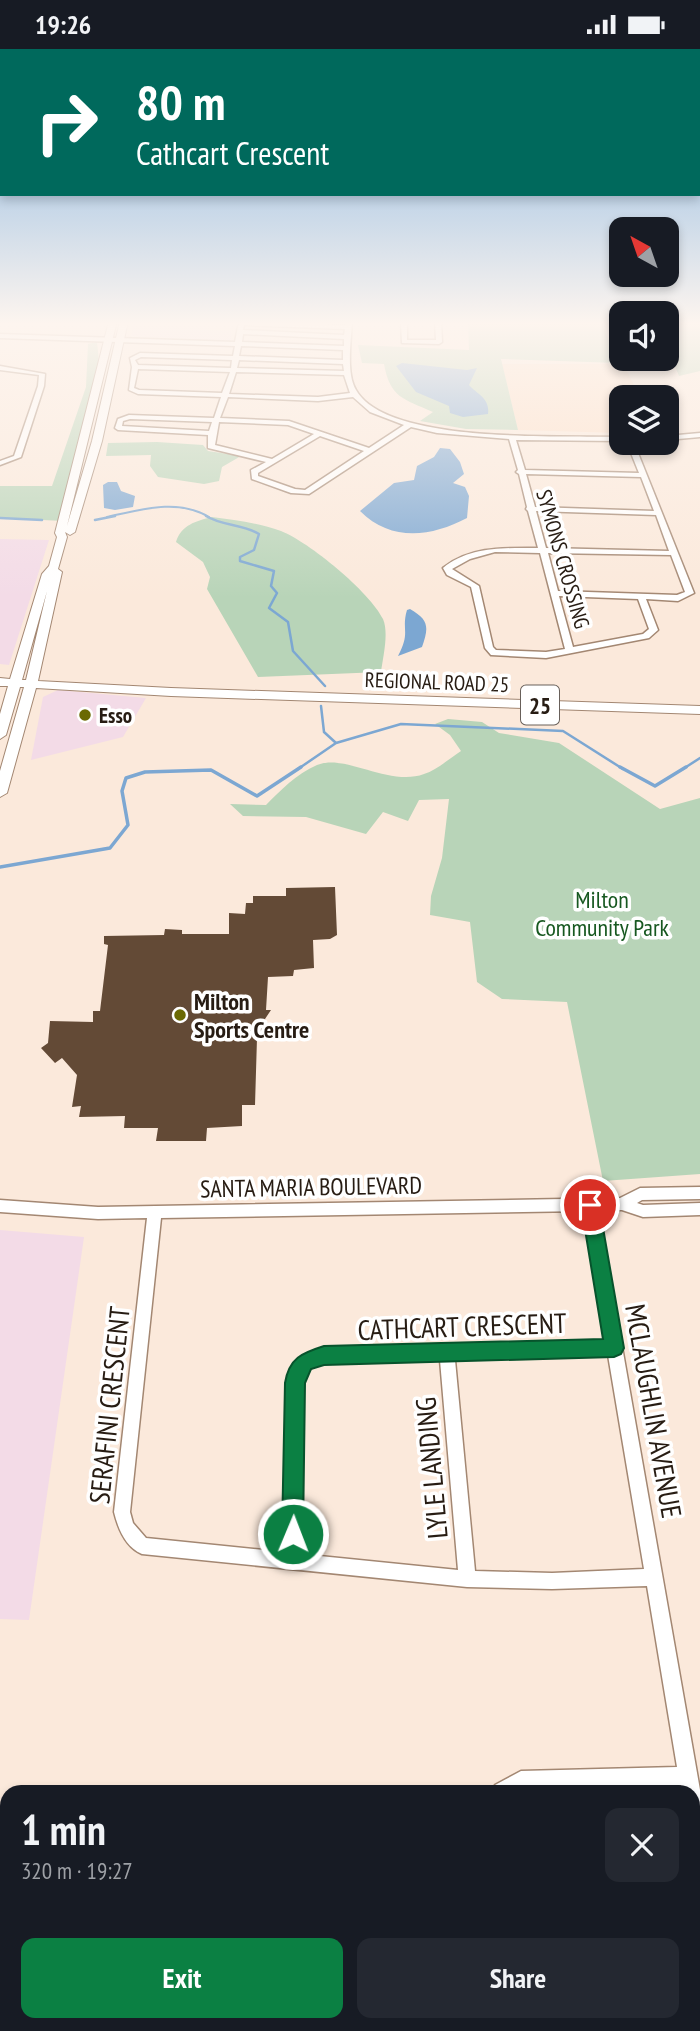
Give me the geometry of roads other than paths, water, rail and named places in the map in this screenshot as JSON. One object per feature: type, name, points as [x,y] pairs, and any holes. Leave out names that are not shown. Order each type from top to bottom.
[{"type":"main road","points":[[0,736],[47,574],[54,566],[90,413]]},
{"type":"main road","points":[[62,537],[70,533],[104,413]]},
{"type":"main road","points":[[0,793],[33,680],[58,573],[54,566]]},
{"type":"main road","points":[[0,674],[16,679]]},
{"type":"main road","points":[[0,681],[16,679]]},
{"type":"main road","name":"25","points":[[16,679],[33,680]]},
{"type":"main road","name":"REGIONAL ROAD 25","points":[[33,680],[171,692],[700,710]]},
{"type":"street","points":[[0,463],[17,457],[31,413]]},
{"type":"street","points":[[219,413],[212,433],[213,448],[239,451],[273,461]]},
{"type":"street","points":[[379,413],[409,425],[454,433],[609,439]]},
{"type":"street","points":[[212,433],[118,428],[120,420],[129,417],[289,423],[370,451]]},
{"type":"street","points":[[320,433],[254,473],[255,477],[294,491],[306,492],[409,425]]},
{"type":"street","points":[[679,437],[700,435]]},
{"type":"street","name":"SYMONS CROSSING","points":[[512,436],[540,549],[570,651]]},
{"type":"street","points":[[554,593],[678,598],[690,593],[636,455]]},
{"type":"street","points":[[520,472],[644,475]]},
{"type":"street","points":[[530,509],[658,513]]},
{"type":"street","points":[[641,596],[654,630],[650,635],[546,655],[492,652],[475,586],[447,571],[450,565],[467,557],[495,551],[540,549],[674,553]]},
{"type":"street","name":"SANTA MARIA BOULEVARD","points":[[622,1204],[640,1194],[700,1193]]},
{"type":"street","name":"SANTA MARIA BOULEVARD","points":[[0,1206],[70,1212],[622,1204],[643,1210],[700,1209]]},
{"type":"street","name":"MCLAUGHLIN AVENUE","points":[[590,1205],[690,1784]]},
{"type":"street","name":"SERAFINI CRESCENT","points":[[155,1212],[122,1513],[126,1528],[142,1546],[467,1579],[552,1581],[654,1577]]},
{"type":"street","name":"CATHCART CRESCENT","points":[[292,1561],[297,1371],[304,1362],[324,1356],[614,1348]]},
{"type":"street","name":"LYLE LANDING","points":[[447,1353],[467,1579]]},
{"type":"street","points":[[513,1785],[521,1780],[690,1784]]},
{"type":"water","points":[[452,413],[488,413],[488,414],[463,417]]},
{"type":"water","points":[[440,448],[450,449],[460,462],[464,474],[453,483],[465,487],[469,496],[467,518],[439,529],[412,533],[385,528],[360,511],[394,483],[414,480],[417,466],[434,457]]},
{"type":"water","points":[[117,482],[121,491],[135,496],[133,507],[115,510],[104,508],[103,485]]},
{"type":"water","points":[[410,609],[421,617],[426,625],[424,640],[422,647],[398,656],[405,636],[407,610]]},
{"type":"waterway","points":[[107,517],[158,507],[184,508],[209,517]]},
{"type":"waterway","points":[[95,520],[115,516]]},
{"type":"waterway","points":[[206,516],[259,534],[254,550],[240,557],[240,561],[274,571],[271,586],[277,593],[269,608],[288,622],[293,651],[325,686]]},
{"type":"waterway","points":[[0,518],[42,520]]},
{"type":"waterway","points":[[321,706],[324,732],[336,743]]},
{"type":"waterway","points":[[336,743],[401,724],[563,731],[623,769]]},
{"type":"waterway","points":[[299,768],[336,743]]},
{"type":"waterway","points":[[683,769],[700,758]]},
{"type":"waterway","points":[[620,767],[655,786],[686,767]]},
{"type":"waterway","points":[[0,867],[110,848],[128,825],[122,791],[126,778],[145,772],[211,770],[257,796],[299,768]]},
{"type":"place","name":"Esso","points":[[85,715]]},
{"type":"place","name":"Milton Sports Centre","points":[[180,1015]]},
{"type":"park label","name":"Milton Community Park","points":[[602,913]]}]
